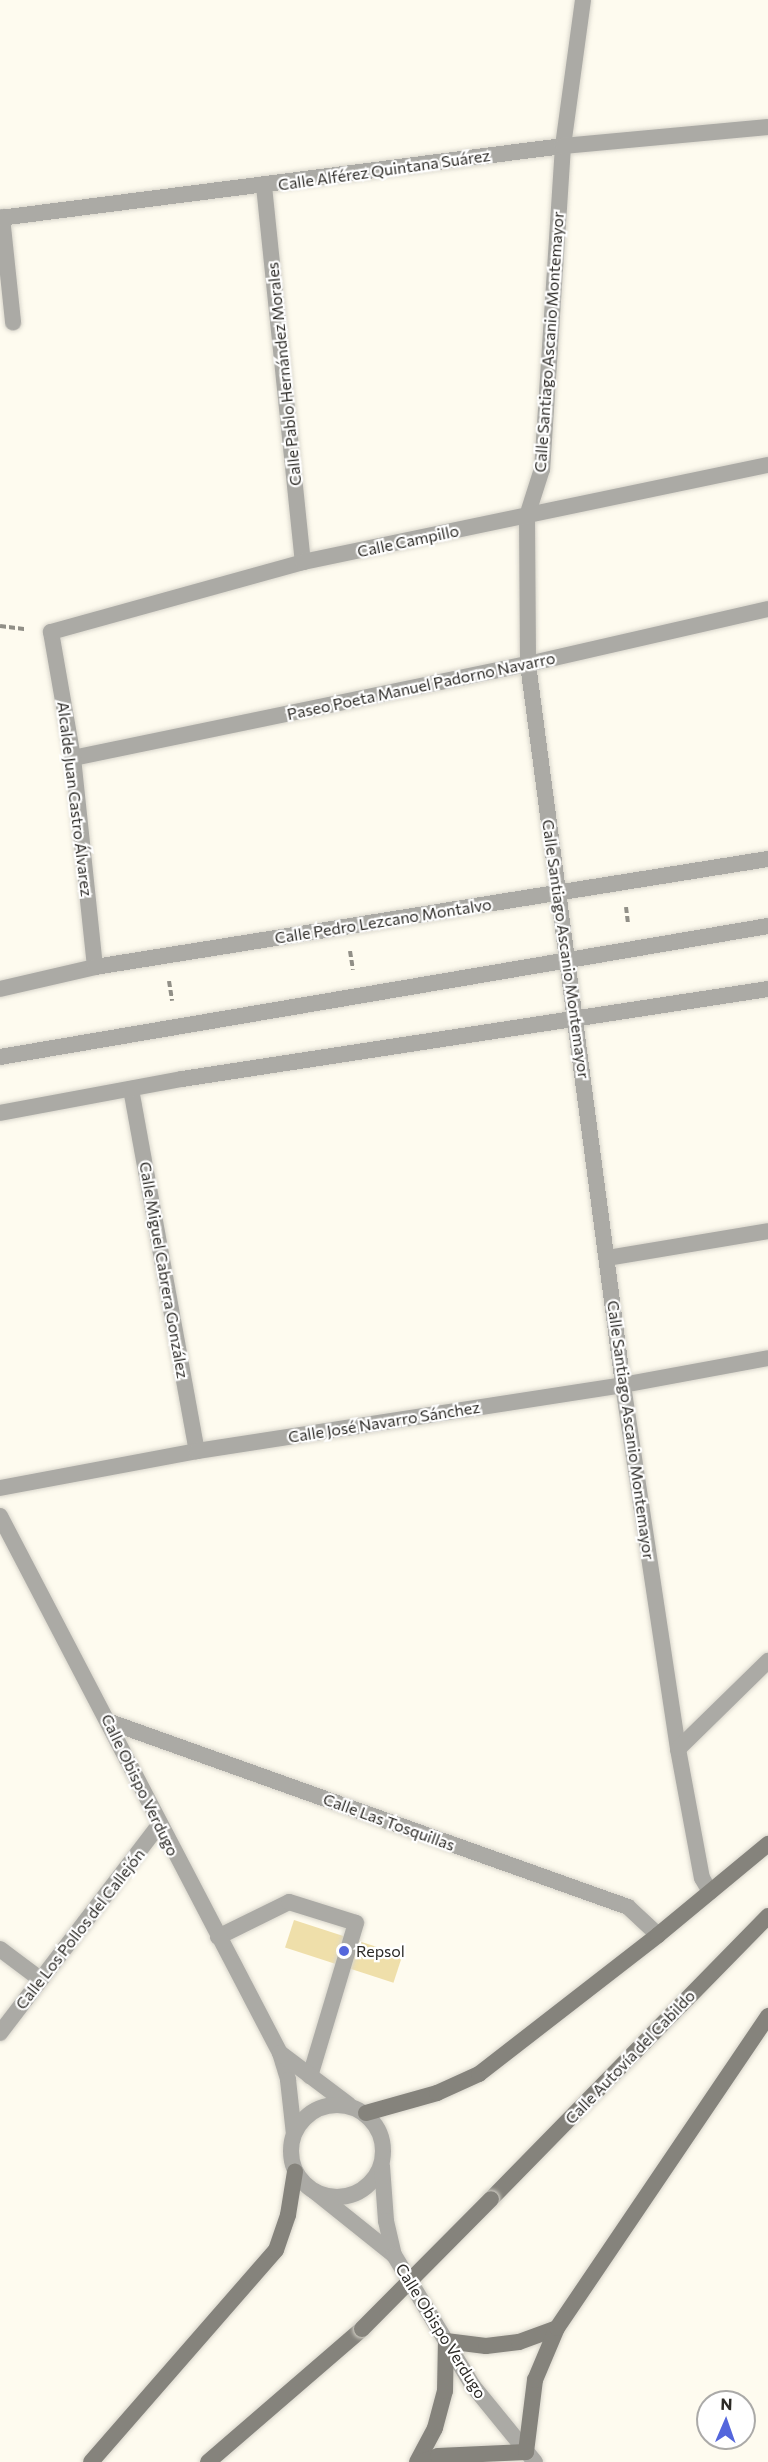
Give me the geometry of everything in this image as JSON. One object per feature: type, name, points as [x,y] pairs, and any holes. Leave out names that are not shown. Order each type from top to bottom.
[{"type":"main road","points":[[366,2114],[437,2093],[479,2074],[658,1935],[768,1844]]},
{"type":"main road","name":"Calle Autovía del Cabildo","points":[[208,2462],[362,2329],[768,1916]]},
{"type":"main road","points":[[419,2462],[438,2456],[531,2457],[535,2380],[556,2328],[768,2016]]},
{"type":"main road","points":[[91,2462],[276,2250],[288,2215],[295,2172]]},
{"type":"main road","points":[[419,2462],[435,2428],[445,2391],[446,2341],[486,2346],[519,2342],[556,2328]]},
{"type":"street","name":"Calle Santiago Ascanio Montemayor","points":[[583,0],[563,146],[542,469],[527,516],[528,664],[623,1385],[678,1749],[702,1878],[710,1892]]},
{"type":"street","name":"Calle Alférez Quintana Suárez","points":[[1,218],[563,146],[768,127]]},
{"type":"street","name":"Calle Pablo Hernández Morales","points":[[264,186],[303,562]]},
{"type":"street","points":[[1,218],[13,322]]},
{"type":"street","name":"Calle Campillo","points":[[51,632],[303,562],[768,465]]},
{"type":"street","name":"Paseo Poeta Manuel Padorno Navarro","points":[[73,758],[528,664],[768,609]]},
{"type":"street","name":"Alcalde Juan Castro Álvarez","points":[[51,632],[73,758],[95,968]]},
{"type":"street","name":"Calle Pedro Lezcano Montalvo","points":[[0,989],[95,968],[768,860]]},
{"type":"street","points":[[0,1057],[768,926]]},
{"type":"street","points":[[0,1113],[131,1089],[768,989]]},
{"type":"street","name":"Calle Miguel Cabrera González","points":[[131,1089],[197,1451]]},
{"type":"street","points":[[607,1258],[768,1231]]},
{"type":"street","name":"Calle José Navarro Sánchez","points":[[0,1488],[197,1451],[623,1385],[768,1359]]},
{"type":"street","name":"Calle Obispo Verdugo","points":[[0,1516],[110,1722],[159,1826],[280,2053],[288,2080],[294,2134]]},
{"type":"street","points":[[678,1749],[768,1661]]},
{"type":"street","name":"Calle Las Tosquillas","points":[[110,1722],[628,1907],[658,1935]]},
{"type":"street","name":"Calle Los Pollos del Callejón","points":[[0,2032],[110,1893],[159,1826]]},
{"type":"street","points":[[218,1937],[290,1902],[356,1923],[310,2076]]},
{"type":"street","points":[[0,1948],[40,1979]]},
{"type":"street","name":"Calle Obispo Verdugo","points":[[280,2053],[351,2106]]},
{"type":"street","points":[[331,2104],[351,2106],[366,2114],[378,2127],[384,2143],[382,2165],[373,2181],[356,2193],[336,2198],[314,2192],[295,2172],[290,2149],[300,2121],[313,2110],[331,2104]]},
{"type":"street","name":"Calle Obispo Verdugo","points":[[382,2165],[386,2221],[394,2255],[472,2386],[531,2457]]},
{"type":"street","name":"Calle Obispo Verdugo","points":[[314,2192],[394,2255]]},
{"type":"path","points":[[346,927],[357,995]]},
{"type":"building","name":"Repsol","points":[[294,1920],[402,1955],[393,1983],[285,1948]]},
{"type":"place","name":"Repsol","points":[[344,1951]]}]
